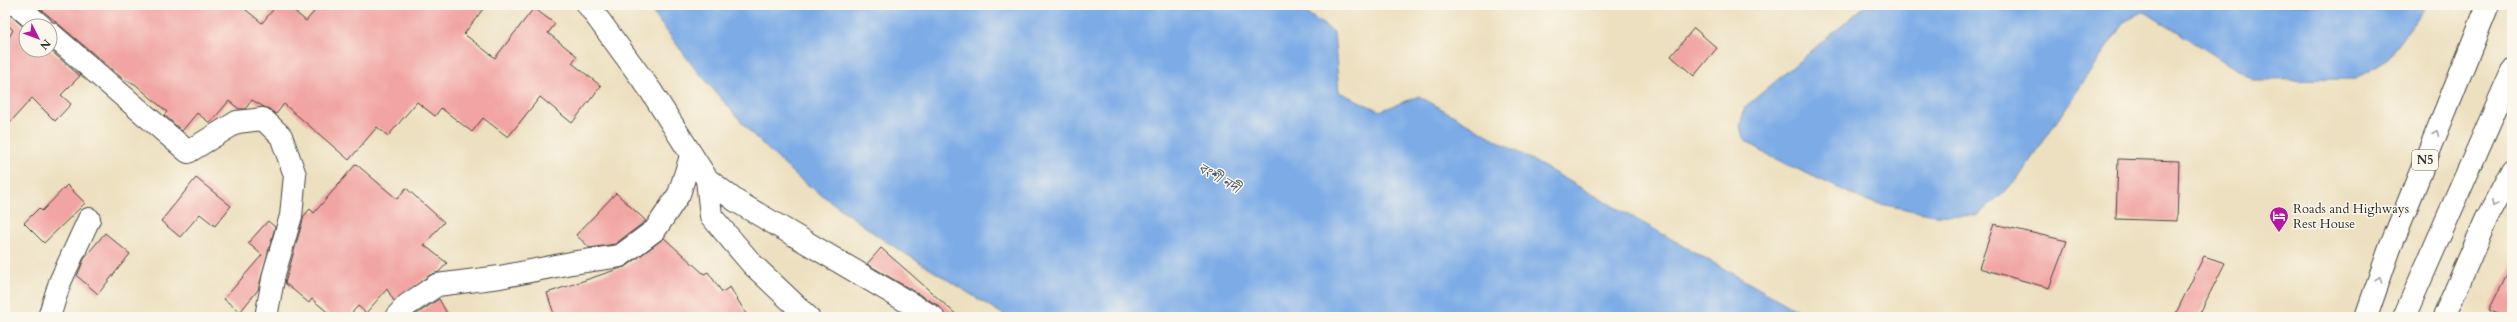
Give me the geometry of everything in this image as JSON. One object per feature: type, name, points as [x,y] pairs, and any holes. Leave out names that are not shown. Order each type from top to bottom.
[{"type":"main road","points":[[17,5],[32,18]]},
{"type":"main road","points":[[588,5],[651,91],[707,179],[743,205],[934,317]]},
{"type":"main road","name":"N5","points":[[2366,317],[2390,248],[2488,5]]},
{"type":"main road","points":[[58,40],[188,152],[237,122],[263,119],[281,136],[295,175],[291,216],[274,274],[266,317]]},
{"type":"main road","points":[[2404,317],[2512,71]]},
{"type":"main road","points":[[396,317],[407,305],[437,285],[500,277],[620,256],[655,230],[679,194],[691,156]]},
{"type":"main road","points":[[2444,317],[2486,220],[2512,170]]},
{"type":"main road","points":[[707,179],[711,216],[752,264],[808,317]]},
{"type":"main road","points":[[50,317],[60,282],[89,219]]},
{"type":"water","name":"বংশী নদী","points":[[647,5],[1295,5],[1334,32],[1339,92],[1380,111],[1419,96],[1809,317],[1007,317],[882,239],[797,177],[752,134],[693,66]]},
{"type":"water","points":[[1866,5],[2428,5],[2386,61],[2356,79],[2253,80],[2145,11],[2124,22],[2017,180],[1977,216],[1934,215],[1866,201],[1767,155],[1743,138],[1740,126],[1745,107]]},
{"type":"building","points":[[36,5],[240,5],[262,23],[277,5],[287,5],[306,21],[320,5],[486,5],[464,34],[495,58],[534,8],[555,24],[548,33],[577,56],[572,63],[601,86],[572,123],[540,97],[508,137],[483,118],[472,132],[441,108],[435,116],[417,102],[388,136],[377,127],[349,160],[284,104],[276,114],[252,100],[245,109],[239,109],[229,101],[210,123],[197,113],[182,131],[164,115],[167,112],[135,84],[123,79],[58,24],[58,18],[51,18]]},
{"type":"building","points":[[5,7],[9,14],[18,22],[18,58],[58,57],[80,76],[61,95],[71,104],[55,121],[32,98],[5,128],[5,45],[13,30],[5,22]]},
{"type":"building","points":[[1694,28],[1717,48],[1694,76],[1671,56]]},
{"type":"building","points":[[2118,159],[2179,161],[2177,221],[2116,219]]},
{"type":"building","points":[[356,164],[397,199],[406,188],[444,222],[424,245],[447,263],[439,272],[430,275],[394,301],[387,289],[366,313],[358,306],[348,317],[333,317],[312,299],[309,303],[285,283],[304,216],[310,209],[314,213]]},
{"type":"building","points":[[196,178],[231,206],[215,226],[200,214],[180,237],[161,221]]},
{"type":"building","points":[[67,185],[85,203],[44,243],[24,223],[39,208],[42,211]]},
{"type":"building","points":[[616,193],[646,221],[615,244],[590,248],[576,235]]},
{"type":"building","points":[[268,221],[275,227],[258,290],[240,312],[224,299],[262,255],[248,243]]},
{"type":"building","points":[[1994,224],[2067,241],[2049,288],[1979,268]]},
{"type":"building","points":[[105,233],[130,254],[98,294],[77,276],[85,257]]},
{"type":"building","points":[[664,238],[704,274],[708,272],[722,292],[730,287],[748,317],[555,317],[547,293],[627,266]]},
{"type":"building","points":[[881,248],[959,317],[945,317],[939,306],[867,264]]},
{"type":"building","points":[[2204,256],[2225,263],[2198,317],[2174,317]]},
{"type":"building","points":[[2512,264],[2512,317],[2504,317],[2489,310]]},
{"type":"building","points":[[439,299],[449,317],[413,317],[415,315]]},
{"type":"place","name":"Roads and Highways Rest House","points":[[2279,233]]}]
